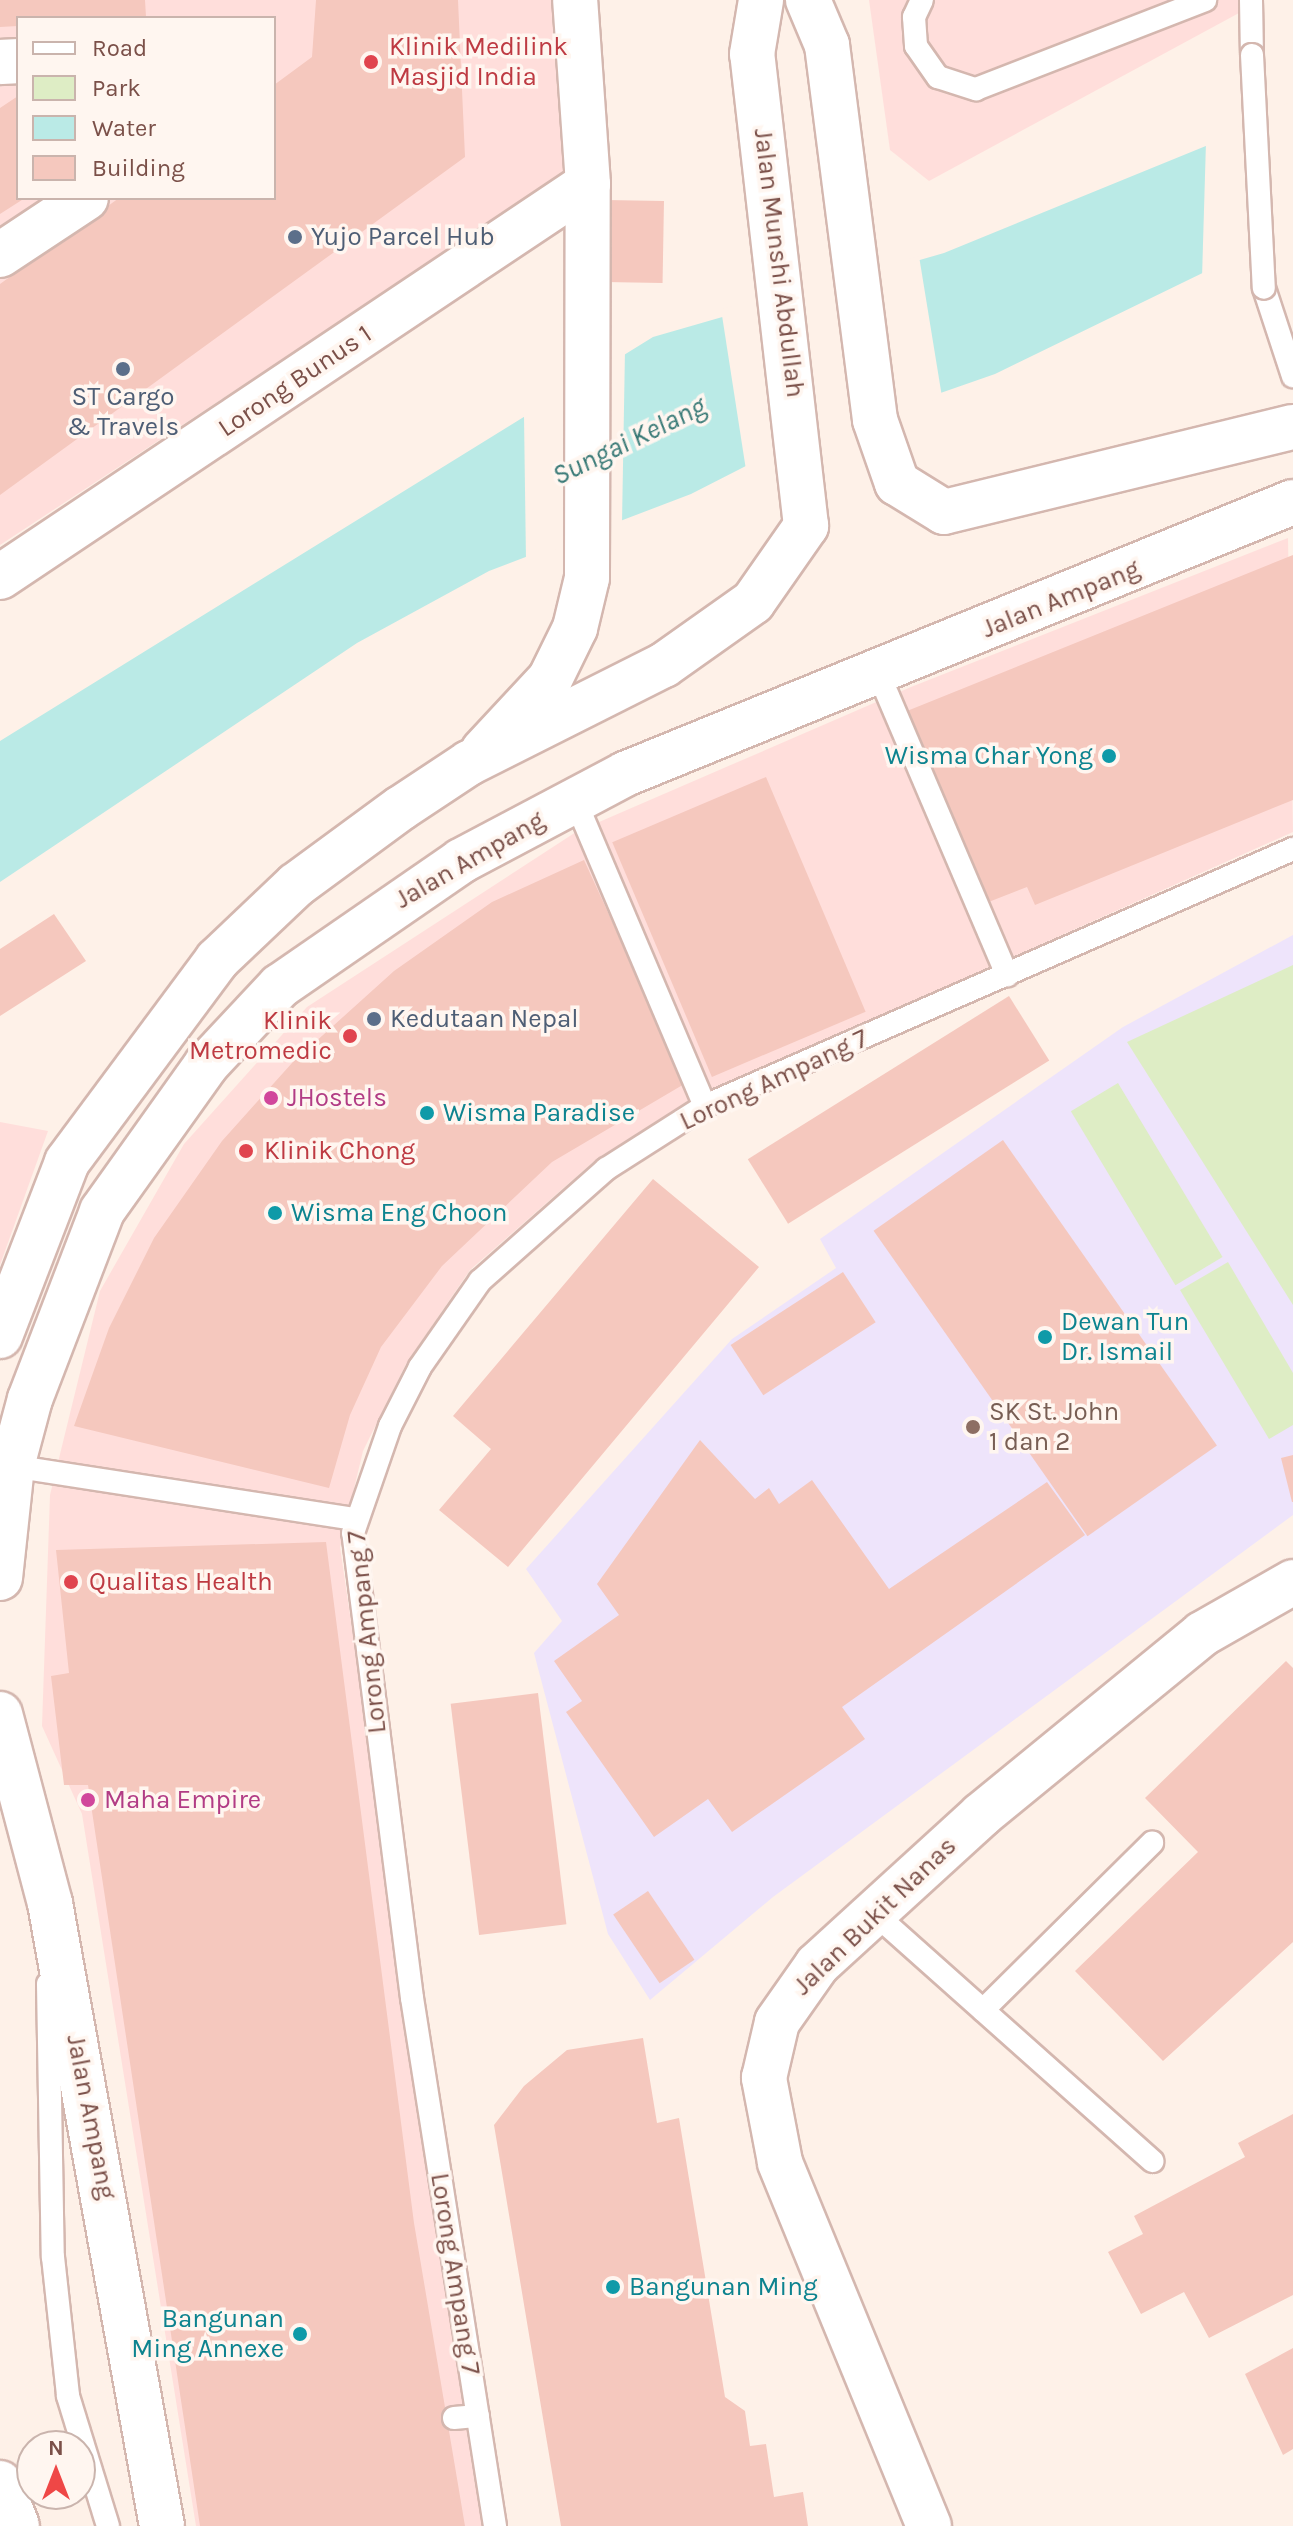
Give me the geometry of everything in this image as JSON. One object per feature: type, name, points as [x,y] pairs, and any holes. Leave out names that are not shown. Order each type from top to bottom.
[{"type":"street","points":[[0,1336],[67,1162],[217,960],[345,846],[469,763],[514,726],[550,679],[575,628],[587,578],[589,297],[588,184],[575,0]]},
{"type":"street","name":"Jalan Munshi Abdullah","points":[[469,763],[702,638],[753,602],[806,526],[802,446],[752,54],[761,0]]},
{"type":"street","points":[[808,0],[827,45],[875,420],[897,483],[944,512],[1293,427]]},
{"type":"street","name":"Lorong Bunus 1","points":[[0,577],[588,184]]},
{"type":"street","points":[[0,255],[83,200]]},
{"type":"street","name":"Jalan Ampang","points":[[0,1578],[12,1466],[66,1293],[102,1211],[206,1065],[280,986],[348,936],[461,861],[575,800],[877,670],[1291,509]]},
{"type":"street","name":"Jalan Bukit Nanas","points":[[929,2526],[780,2162],[764,2078],[792,1994],[874,1913],[1202,1634],[1293,1582]]},
{"type":"street","name":"Jalan Ampang","points":[[0,1714],[0,1733],[50,1903],[162,2526]]},
{"type":"lane","points":[[922,0],[914,17],[916,46],[938,77],[976,89],[1205,0]]},
{"type":"lane","points":[[1251,0],[1264,288],[1293,376]]},
{"type":"lane","points":[[877,670],[1007,975]]},
{"type":"lane","points":[[575,800],[705,1106]]},
{"type":"lane","name":"Lorong Ampang 7","points":[[495,2526],[412,1998],[354,1519],[420,1367],[480,1281],[606,1169],[705,1106],[1293,849]]},
{"type":"lane","points":[[12,1466],[354,1519]]},
{"type":"lane","points":[[983,2010],[1152,1843]]},
{"type":"lane","points":[[50,1903],[46,2065],[53,2257],[70,2408],[108,2526]]},
{"type":"lane","points":[[874,1913],[1152,2161]]},
{"type":"lane","points":[[454,2418],[478,2416]]},
{"type":"shaded area","points":[[0,0],[553,0],[567,172],[0,545]]},
{"type":"shaded area","points":[[869,0],[1263,0],[929,181],[890,150]]},
{"type":"shaded area","points":[[1288,538],[1293,832],[687,1102],[592,1163],[470,1270],[406,1364],[363,1451],[340,1547],[484,2526],[196,2526],[82,1814],[42,1726],[50,1495],[100,1291],[184,1144],[307,1007],[576,832],[911,687]]},
{"type":"shaded area","name":"SK St. John 1 dan 2","points":[[1293,935],[1293,1515],[773,1897],[650,2000],[608,1934],[534,1653],[562,1621],[526,1569],[732,1339],[836,1268],[820,1239],[1123,1027]]},
{"type":"shaded area","points":[[0,1122],[48,1131],[0,1265]]},
{"type":"green space","points":[[1293,965],[1293,1305],[1127,1042]]},
{"type":"green space","points":[[1118,1083],[1223,1257],[1175,1285],[1071,1111]]},
{"type":"green space","points":[[1228,1262],[1293,1373],[1293,1425],[1269,1439],[1180,1290]]},
{"type":"water","name":"Sungai Kelang","points":[[1245,130],[1293,229],[995,374],[777,450],[691,494],[489,571],[357,643],[0,882],[0,741],[653,337],[944,253]]},
{"type":"pier","points":[[1293,101],[1293,233],[1202,278],[1206,142]]},
{"type":"pier","points":[[919,256],[942,397],[746,470],[721,309]]},
{"type":"pier","points":[[625,350],[622,523],[526,561],[524,416]]},
{"type":"building","points":[[0,0],[145,0],[146,16],[16,16],[16,26],[0,27]]},
{"type":"building","points":[[316,0],[458,0],[465,157],[0,495],[0,284],[116,200],[276,200],[276,84],[312,57]]},
{"type":"building","points":[[16,97],[16,200],[22,200],[0,214],[0,108]]},
{"type":"building","points":[[606,200],[664,201],[663,283],[605,282]]},
{"type":"building","name":"Wisma Char Yong","points":[[1293,555],[1293,800],[1035,905],[1027,887],[986,903],[907,711]]},
{"type":"building","points":[[766,777],[866,1012],[712,1077],[612,842]]},
{"type":"building","points":[[584,860],[686,1083],[552,1162],[442,1266],[381,1347],[350,1415],[329,1488],[74,1426],[109,1328],[154,1238],[222,1141],[292,1063],[394,971],[492,902]]},
{"type":"building","points":[[54,914],[86,961],[0,1016],[0,949]]},
{"type":"building","points":[[1009,996],[1049,1060],[788,1224],[748,1159]]},
{"type":"building","name":"Dewan Tun Dr. Ismail","points":[[1003,1140],[1217,1446],[1088,1536],[874,1231]]},
{"type":"building","points":[[653,1179],[759,1267],[508,1567],[439,1510],[491,1449],[453,1416]]},
{"type":"building","points":[[843,1272],[876,1322],[763,1395],[731,1345]]},
{"type":"building","points":[[700,1440],[755,1499],[769,1488],[779,1504],[812,1480],[889,1589],[1047,1482],[1085,1535],[842,1707],[865,1739],[732,1832],[708,1799],[654,1837],[566,1712],[582,1701],[554,1661],[619,1615],[597,1584]]},
{"type":"building","points":[[1293,1455],[1293,1502],[1292,1502],[1281,1458]]},
{"type":"building","points":[[326,1542],[414,2223],[465,2526],[200,2526],[88,1785],[64,1785],[51,1676],[69,1673],[56,1550]]},
{"type":"building","points":[[1286,1661],[1293,1668],[1293,1942],[1163,2061],[1075,1971],[1198,1852],[1145,1798]]},
{"type":"building","points":[[538,1693],[566,1924],[479,1935],[451,1704]]},
{"type":"building","points":[[648,1891],[694,1960],[660,1983],[613,1914]]},
{"type":"building","name":"Bangunan Ming","points":[[643,2038],[657,2123],[679,2118],[725,2397],[745,2411],[750,2446],[766,2444],[774,2497],[803,2492],[808,2526],[561,2526],[494,2125],[524,2086],[567,2050]]},
{"type":"building","points":[[1293,2114],[1293,2295],[1209,2338],[1184,2292],[1141,2314],[1108,2252],[1143,2234],[1134,2216],[1245,2157],[1238,2143]]},
{"type":"building","points":[[1293,2348],[1293,2449],[1283,2455],[1245,2374]]},
{"type":"place","name":"Klinik Medilink Masjid India","points":[[371,62]]},
{"type":"place","name":"Yujo Parcel Hub","points":[[295,237]]},
{"type":"place","name":"ST Cargo & Travels","points":[[123,369]]},
{"type":"place","name":"Wisma Char Yong","points":[[1109,756]]},
{"type":"place","name":"Kedutaan Nepal","points":[[374,1019]]},
{"type":"place","name":"Klinik Metromedic","points":[[350,1036]]},
{"type":"place","name":"JHostels","points":[[271,1098]]},
{"type":"place","name":"Wisma Paradise","points":[[427,1113]]},
{"type":"place","name":"Klinik Chong","points":[[246,1151]]},
{"type":"place","name":"Wisma Eng Choon","points":[[275,1213]]},
{"type":"place","name":"Dewan Tun Dr. Ismail","points":[[1045,1337]]},
{"type":"place","name":"SK St. John 1 dan 2","points":[[973,1427]]},
{"type":"place","name":"Qualitas Health","points":[[71,1582]]},
{"type":"place","name":"Maha Empire","points":[[88,1800]]},
{"type":"place","name":"Bangunan Ming","points":[[613,2287]]},
{"type":"place","name":"Bangunan Ming Annexe","points":[[300,2334]]}]
